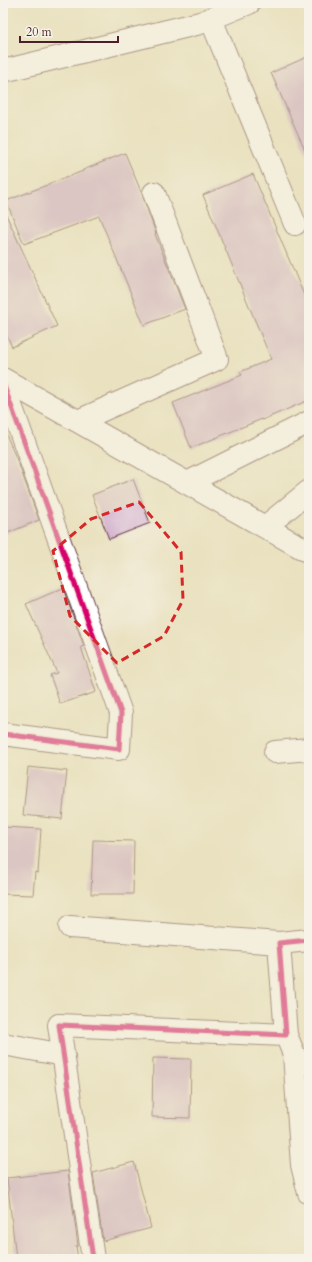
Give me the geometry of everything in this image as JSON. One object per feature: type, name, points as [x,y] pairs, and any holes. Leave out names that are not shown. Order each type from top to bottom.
[{"type":"street","points":[[3,71],[200,23],[212,19],[239,5]]},
{"type":"street","points":[[212,19],[295,224]]},
{"type":"street","points":[[78,421],[217,359],[154,192]]},
{"type":"street","points":[[3,379],[309,552]]},
{"type":"street","points":[[3,383],[121,713],[119,749],[3,734]]},
{"type":"street","points":[[187,483],[309,422]]},
{"type":"street","points":[[265,527],[309,491]]},
{"type":"street","points":[[275,752],[309,749]]},
{"type":"street","points":[[70,927],[279,943],[309,940]]},
{"type":"street","points":[[279,943],[286,1035],[294,1054],[302,1165],[309,1193]]},
{"type":"street","points":[[93,1259],[59,1025],[286,1035]]},
{"type":"street","points":[[3,1044],[64,1054]]},
{"type":"highlighted area","points":[[139,502],[181,552],[183,600],[164,636],[117,663],[70,616],[53,551],[91,519]]},
{"type":"building","points":[[309,56],[309,159],[271,73]]},
{"type":"building","points":[[125,153],[185,309],[144,325],[99,216],[24,244],[6,201]]},
{"type":"building","points":[[253,174],[309,307],[309,400],[191,448],[173,403],[242,375],[240,372],[271,359],[203,195]]},
{"type":"building","points":[[3,208],[57,326],[12,347],[3,327]]},
{"type":"building","points":[[3,427],[19,465],[39,520],[3,535]]},
{"type":"building","points":[[133,479],[150,523],[109,539],[92,495]]},
{"type":"building","points":[[63,588],[84,646],[81,647],[96,692],[60,704],[50,675],[57,673],[26,604]]},
{"type":"building","points":[[28,767],[67,771],[62,819],[23,815]]},
{"type":"building","points":[[3,827],[41,829],[38,873],[35,872],[33,895],[3,894]]},
{"type":"building","points":[[93,840],[134,841],[133,894],[91,894]]},
{"type":"building","points":[[153,1058],[191,1059],[190,1118],[152,1117]]},
{"type":"building","points":[[134,1162],[151,1228],[103,1241],[93,1173]]},
{"type":"building","points":[[68,1171],[78,1246],[76,1246],[78,1259],[16,1259],[7,1178]]},
{"type":"cycle path","points":[[3,383],[121,713],[119,749],[3,734]]},
{"type":"cycle path","points":[[93,1259],[59,1025],[286,1035],[279,943],[309,940]]}]
